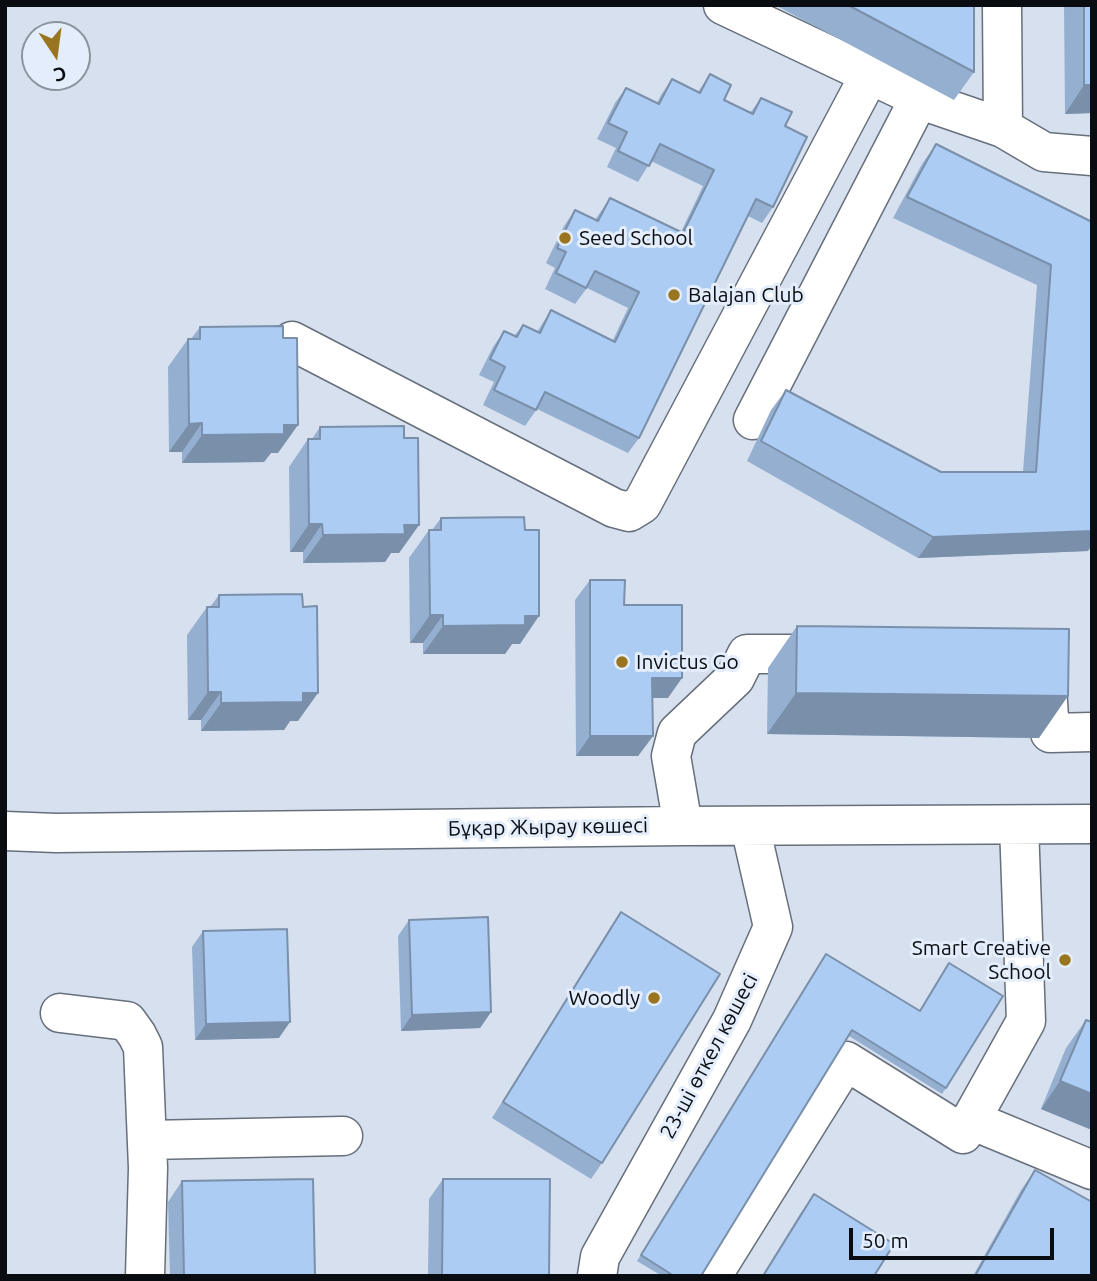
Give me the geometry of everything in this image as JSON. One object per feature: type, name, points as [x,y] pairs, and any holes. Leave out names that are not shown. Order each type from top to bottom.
[{"type":"street","points":[[723,5],[920,97],[1003,128],[1044,152],[1092,156]]},
{"type":"street","points":[[1002,5],[1003,128]]},
{"type":"street","points":[[292,341],[614,509],[629,512],[642,504],[870,74]]},
{"type":"street","points":[[753,420],[920,97]]},
{"type":"street","points":[[683,826],[671,756],[677,733],[735,678],[747,654],[869,654]]},
{"type":"street","points":[[1018,654],[1045,654],[1050,733],[1092,732]]},
{"type":"street","name":"Бұқар Жырау көшесі","points":[[5,831],[56,833],[1092,824]]},
{"type":"street","points":[[712,1276],[846,1060],[963,1133],[1026,1021],[1019,825]]},
{"type":"street","name":"23-ші өткел көшесі","points":[[597,1276],[600,1257],[732,1020],[773,927],[750,826]]},
{"type":"street","points":[[60,1013],[127,1021],[142,1047],[147,1140],[145,1276]]},
{"type":"street","points":[[971,1120],[1092,1170]]},
{"type":"street","points":[[147,1140],[344,1136]]},
{"type":"building","points":[[848,5],[974,5],[974,72]]},
{"type":"building","points":[[1084,5],[1092,5],[1092,85],[1084,85]]},
{"type":"building","points":[[710,74],[731,85],[724,100],[753,114],[761,98],[792,112],[785,126],[807,137],[773,207],[756,199],[639,438],[545,392],[536,410],[494,390],[505,367],[490,359],[504,331],[517,337],[523,325],[540,333],[551,310],[615,342],[639,292],[595,271],[586,288],[556,273],[566,252],[557,248],[575,210],[598,221],[610,198],[683,233],[714,170],[660,144],[649,166],[618,151],[627,132],[608,123],[626,88],[659,104],[672,79],[700,93]]},
{"type":"building","points":[[936,144],[1092,222],[1092,531],[933,537],[761,441],[786,390],[941,472],[1036,472],[1051,265],[907,197]]},
{"type":"building","points":[[283,326],[283,338],[297,338],[298,425],[284,425],[284,434],[202,435],[202,423],[189,424],[188,339],[200,339],[200,327]]},
{"type":"building","points":[[404,426],[404,438],[418,438],[419,525],[404,525],[405,534],[323,535],[322,524],[309,524],[308,439],[320,439],[320,427]]},
{"type":"building","points":[[524,517],[525,530],[539,530],[539,616],[525,616],[525,625],[443,626],[443,615],[430,615],[429,530],[441,530],[441,518]]},
{"type":"building","name":"Invictus Go","points":[[590,580],[625,580],[624,605],[682,605],[682,678],[652,678],[653,736],[590,736]]},
{"type":"building","points":[[302,594],[303,607],[317,606],[318,693],[303,693],[303,702],[221,703],[221,692],[208,692],[207,607],[219,607],[219,595]]},
{"type":"building","points":[[797,626],[1069,629],[1068,696],[796,693]]},
{"type":"building","points":[[621,912],[720,974],[602,1163],[503,1102]]},
{"type":"building","points":[[488,917],[491,1012],[412,1015],[409,920]]},
{"type":"building","points":[[287,929],[290,1022],[206,1024],[203,931]]},
{"type":"building","points":[[826,954],[920,1011],[949,963],[1003,996],[946,1088],[852,1030],[701,1276],[674,1276],[641,1255]]},
{"type":"building","points":[[1086,1020],[1092,1022],[1092,1094],[1060,1081]]},
{"type":"building","points":[[1035,1170],[1092,1202],[1092,1276],[975,1276]]},
{"type":"building","points":[[313,1179],[315,1276],[184,1276],[182,1181]]},
{"type":"building","points":[[443,1179],[550,1179],[549,1276],[442,1276]]},
{"type":"building","points":[[814,1194],[894,1244],[874,1276],[763,1276]]},
{"type":"place","name":"Seed School","points":[[565,238]]},
{"type":"place","name":"Balajan Club","points":[[674,295]]},
{"type":"place","name":"Invictus Go","points":[[622,662]]},
{"type":"place","name":"Smart Creative School","points":[[1065,960]]},
{"type":"place","name":"Woodly","points":[[654,998]]}]
